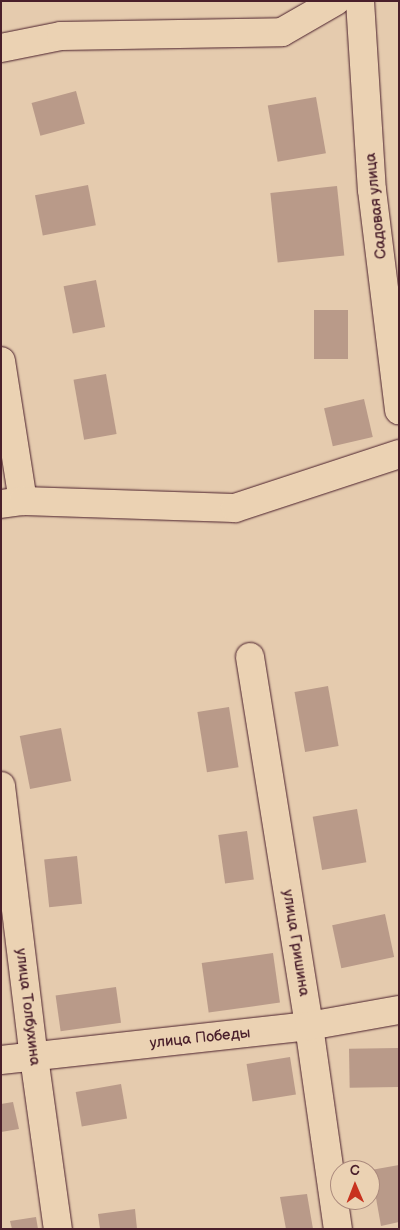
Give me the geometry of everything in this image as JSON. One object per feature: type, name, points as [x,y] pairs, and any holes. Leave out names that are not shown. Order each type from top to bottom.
[{"type":"street","points":[[1,48],[61,36],[282,32],[336,1]]},
{"type":"street","name":"Садовая улица","points":[[360,1],[372,190],[399,410]]},
{"type":"street","points":[[1,361],[12,503],[235,508],[399,454]]},
{"type":"street","name":"улица Гришина","points":[[250,657],[310,1026],[338,1229]]},
{"type":"street","name":"улица Толбухина","points":[[1,786],[34,1057],[58,1229]]},
{"type":"street","name":"улица Победы","points":[[1,1060],[310,1026],[399,1010]]},
{"type":"building","points":[[76,91],[85,124],[40,136],[32,103]]},
{"type":"building","points":[[316,97],[326,153],[278,162],[268,106]]},
{"type":"building","points":[[88,185],[96,225],[43,236],[35,195]]},
{"type":"building","points":[[337,186],[344,256],[278,263],[270,193]]},
{"type":"building","points":[[96,280],[105,327],[73,333],[64,286]]},
{"type":"building","points":[[314,310],[348,310],[348,359],[314,359]]},
{"type":"building","points":[[106,374],[117,434],[84,440],[74,380]]},
{"type":"building","points":[[364,399],[373,437],[333,446],[324,408]]},
{"type":"building","points":[[328,686],[339,746],[305,752],[295,692]]},
{"type":"building","points":[[229,707],[239,767],[207,772],[197,712]]},
{"type":"building","points":[[61,728],[71,781],[30,789],[20,736]]},
{"type":"building","points":[[357,809],[366,862],[322,870],[313,817]]},
{"type":"building","points":[[247,831],[254,880],[225,884],[218,835]]},
{"type":"building","points":[[77,856],[82,904],[49,907],[44,859]]},
{"type":"building","points":[[385,914],[394,957],[341,968],[332,925]]},
{"type":"building","points":[[273,953],[280,1003],[209,1013],[202,963]]},
{"type":"building","points":[[116,987],[121,1023],[61,1031],[56,995]]},
{"type":"building","points":[[398,1048],[399,1087],[350,1088],[349,1049]]},
{"type":"building","points":[[290,1057],[296,1095],[252,1101],[247,1064]]},
{"type":"building","points":[[121,1084],[127,1118],[82,1126],[76,1092]]},
{"type":"building","points":[[13,1102],[19,1129],[1,1132],[1,1104]]},
{"type":"building","points":[[399,1165],[399,1222],[381,1226],[378,1210],[380,1210],[380,1168]]},
{"type":"building","points":[[307,1194],[313,1229],[286,1229],[280,1197]]},
{"type":"building","points":[[135,1209],[137,1229],[100,1229],[98,1214]]},
{"type":"building","points":[[36,1217],[38,1229],[12,1229],[10,1221]]}]
